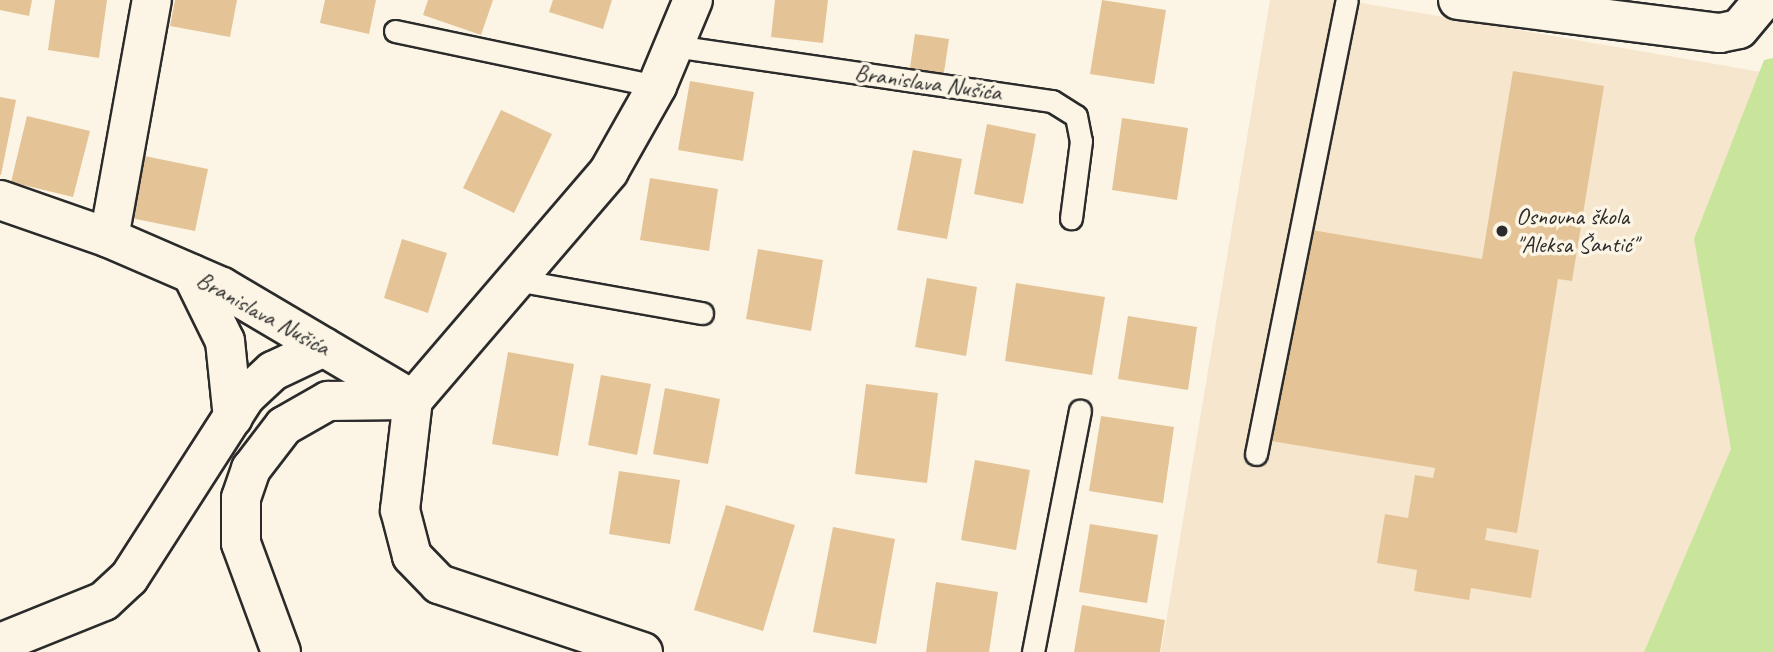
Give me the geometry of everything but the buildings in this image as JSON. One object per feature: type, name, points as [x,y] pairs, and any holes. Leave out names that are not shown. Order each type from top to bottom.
[{"type":"street","points":[[109,238],[152,0]]},
{"type":"street","points":[[643,652],[439,584],[412,556],[400,510],[413,400],[609,171],[657,86],[693,0]]},
{"type":"street","points":[[1458,0],[1720,33],[1756,34],[1763,0]]},
{"type":"street","name":"Branislava Nušića","points":[[0,200],[109,238],[192,274],[413,400]]},
{"type":"street","points":[[192,274],[225,341],[233,418]]},
{"type":"street","points":[[0,643],[103,601],[129,578],[246,396],[273,370],[324,347]]},
{"type":"street","points":[[281,652],[241,544],[241,498],[250,469],[284,426],[324,347]]},
{"type":"street","points":[[284,426],[328,401],[369,397],[413,400]]},
{"type":"lane","points":[[1256,454],[1347,0]]},
{"type":"lane","points":[[395,31],[657,86]]},
{"type":"lane","name":"Branislava Nušića","points":[[674,46],[1052,101],[1076,116],[1081,141],[1071,219]]},
{"type":"lane","points":[[516,280],[702,313]]},
{"type":"lane","points":[[1033,652],[1080,411]]},
{"type":"shaded area","name":"Osnovna škola \"Aleksa Šantić\"","points":[[1270,0],[1345,0],[1773,74],[1726,652],[1161,652]]},
{"type":"green space","points":[[1773,58],[1773,652],[1644,652],[1731,449],[1694,239],[1764,60]]},
{"type":"place","name":"Osnovna škola \"Aleksa Šantić\"","points":[[1502,231]]}]
